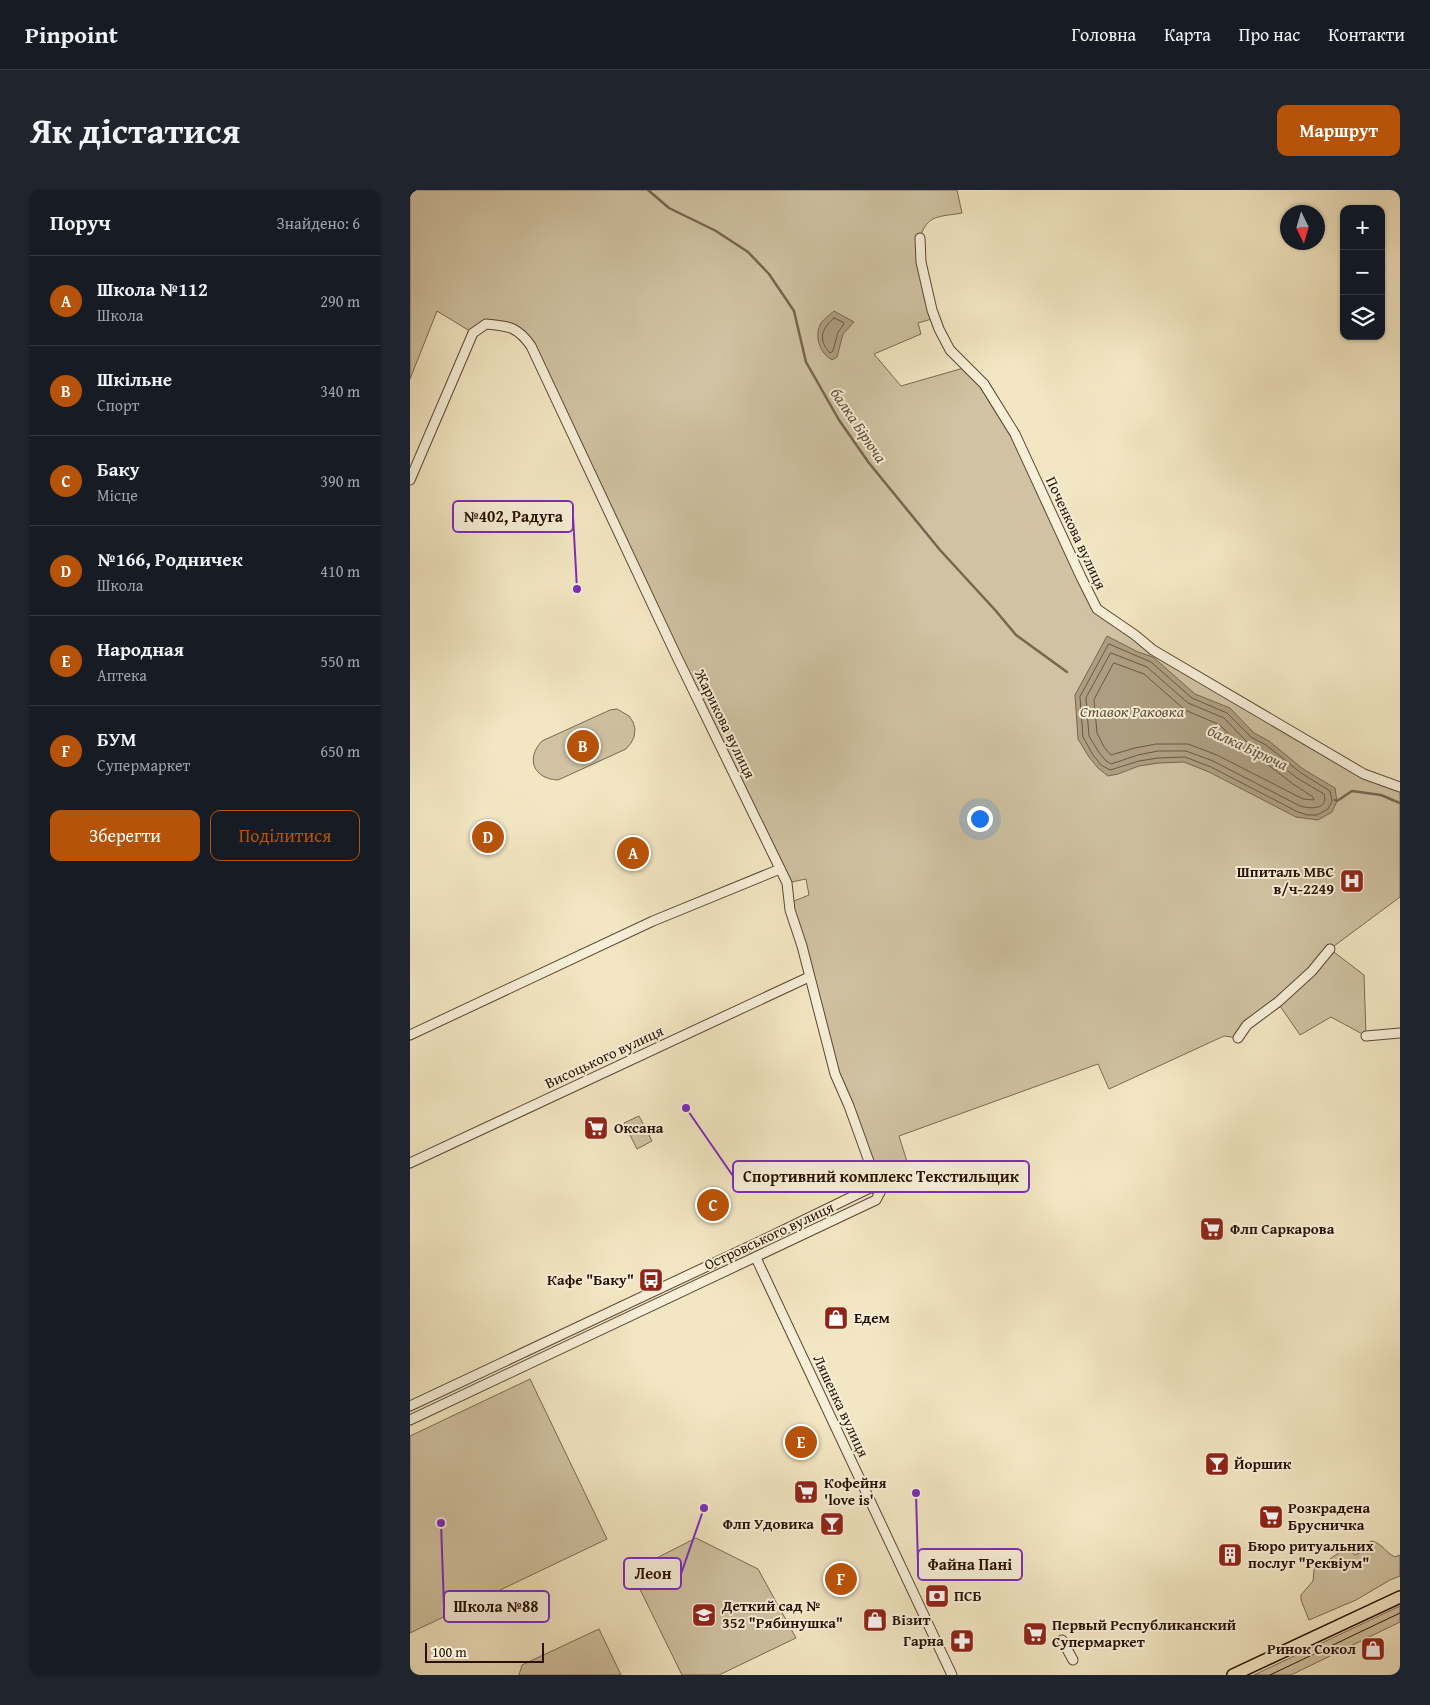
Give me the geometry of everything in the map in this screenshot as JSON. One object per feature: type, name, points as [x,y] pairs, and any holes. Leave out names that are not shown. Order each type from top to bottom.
[{"type":"main road","points":[[1233,1675],[1400,1597]]},
{"type":"street","name":"Поченкова вулиця","points":[[920,238],[921,262],[932,310],[939,330],[950,350],[984,384],[1015,434],[1097,609],[1135,635],[1152,650],[1262,715],[1364,774],[1400,787]]},
{"type":"street","name":"Жарикова вулиця","points":[[410,480],[473,333],[486,324],[512,327],[524,336],[531,346],[676,655],[786,883],[789,903],[835,1074],[880,1192]]},
{"type":"street","points":[[410,1035],[653,921],[780,869]]},
{"type":"street","points":[[1238,1038],[1247,1025],[1278,1002],[1312,972],[1330,949]]},
{"type":"street","name":"Висоцького вулиця","points":[[410,1163],[809,976]]},
{"type":"street","points":[[1366,1036],[1400,1033]]},
{"type":"street","name":"Островського вулиця","points":[[410,1406],[765,1239],[872,1186],[880,1192],[876,1200],[410,1420]]},
{"type":"street","name":"Ляшенка вулиця","points":[[756,1258],[952,1675]]},
{"type":"street","points":[[1062,1640],[1073,1660]]},
{"type":"shaded area","points":[[410,190],[957,190],[962,213],[935,218],[926,225],[920,238],[935,318],[918,323],[921,334],[874,354],[901,386],[967,367],[1015,434],[1097,609],[1122,627],[1364,774],[1400,787],[1400,897],[1330,949],[1364,975],[1366,1036],[1331,1017],[1300,1035],[1278,1003],[1238,1038],[1224,1036],[1109,1089],[1098,1064],[899,1136],[913,1181],[880,1192],[849,1106],[789,903],[809,895],[806,879],[787,883],[524,336],[486,324],[473,333],[437,311],[410,379]]},
{"type":"shaded area","points":[[617,709],[629,716],[635,729],[634,737],[626,749],[558,780],[550,779],[538,772],[533,761],[537,748],[542,741],[610,710]]},
{"type":"shaded area","points":[[639,1116],[652,1141],[637,1149],[624,1123]]},
{"type":"shaded area","points":[[530,1379],[607,1539],[410,1633],[410,1436]]},
{"type":"shaded area","points":[[696,1538],[758,1569],[796,1638],[719,1675],[682,1675],[631,1571]]},
{"type":"shaded area","points":[[1372,1541],[1379,1544],[1395,1557],[1400,1555],[1400,1576],[1356,1600],[1309,1620],[1301,1600],[1301,1595],[1313,1581],[1314,1570],[1317,1566],[1327,1563],[1345,1549],[1355,1555],[1365,1550],[1366,1544]]},
{"type":"shaded area","points":[[1400,1606],[1400,1622],[1291,1675],[1254,1675]]},
{"type":"shaded area","points":[[599,1629],[621,1675],[519,1675],[522,1665]]},
{"type":"water","points":[[834,311],[854,322],[843,334],[837,357],[832,360],[822,350],[818,340],[818,330],[824,319]]},
{"type":"water","name":"Ставок Раковка","points":[[1107,636],[1138,652],[1153,657],[1195,694],[1230,708],[1254,733],[1269,741],[1303,769],[1335,788],[1337,801],[1332,812],[1318,820],[1296,817],[1209,772],[1184,762],[1139,766],[1108,776],[1089,757],[1078,739],[1075,695]]},
{"type":"waterway","name":"балка Бірюча","points":[[648,190],[669,208],[716,231],[748,252],[769,274],[794,311],[806,362],[839,420],[869,463],[940,550],[1016,635],[1067,672]]},
{"type":"waterway","name":"балка Бірюча","points":[[1335,800],[1337,801],[1352,791],[1381,795],[1400,803]]},
{"type":"tram line","points":[[1270,1675],[1400,1613]]},
{"type":"place","name":"№402, Радуга","points":[[577,589]]},
{"type":"place","name":"Шкільне","points":[[583,746]]},
{"type":"place","name":"№166, Родничек","points":[[488,837]]},
{"type":"place","name":"Школа №112","points":[[633,853]]},
{"type":"place","name":"Шпиталь МВС в/ч-2249","points":[[1352,881]]},
{"type":"place","name":"Спортивний комплекс Текстильщик","points":[[686,1108]]},
{"type":"place","name":"Оксана","points":[[596,1128]]},
{"type":"place","name":"Баку","points":[[713,1205]]},
{"type":"place","name":"Флп Саркарова","points":[[1212,1229]]},
{"type":"place","name":"Кафе \"Баку\"","points":[[651,1280]]},
{"type":"place","name":"Едем","points":[[836,1318]]},
{"type":"place","name":"Народная","points":[[801,1442]]},
{"type":"place","name":"Йоршик","points":[[1217,1464]]},
{"type":"place","name":"Кофейня 'love is'","points":[[806,1492]]},
{"type":"place","name":"Файна Пані","points":[[916,1493]]},
{"type":"place","name":"Леон","points":[[704,1508]]},
{"type":"place","name":"Розкрадена Брусничка","points":[[1271,1517]]},
{"type":"place","name":"Школа №88","points":[[441,1523]]},
{"type":"place","name":"Флп Удовика","points":[[832,1524]]},
{"type":"place","name":"Бюро ритуальних послуг \"Реквіум\"","points":[[1230,1555]]},
{"type":"place","name":"БУМ","points":[[841,1579]]},
{"type":"place","name":"ПСБ","points":[[937,1596]]},
{"type":"place","name":"Деткий сад № 352 \"Рябинушка\"","points":[[704,1615]]},
{"type":"place","name":"Візит","points":[[875,1620]]},
{"type":"place","name":"Первый Республиканский Супермаркет","points":[[1035,1634]]},
{"type":"place","name":"Гарна","points":[[962,1641]]},
{"type":"place","name":"Ринок Сокол","points":[[1373,1649]]}]
